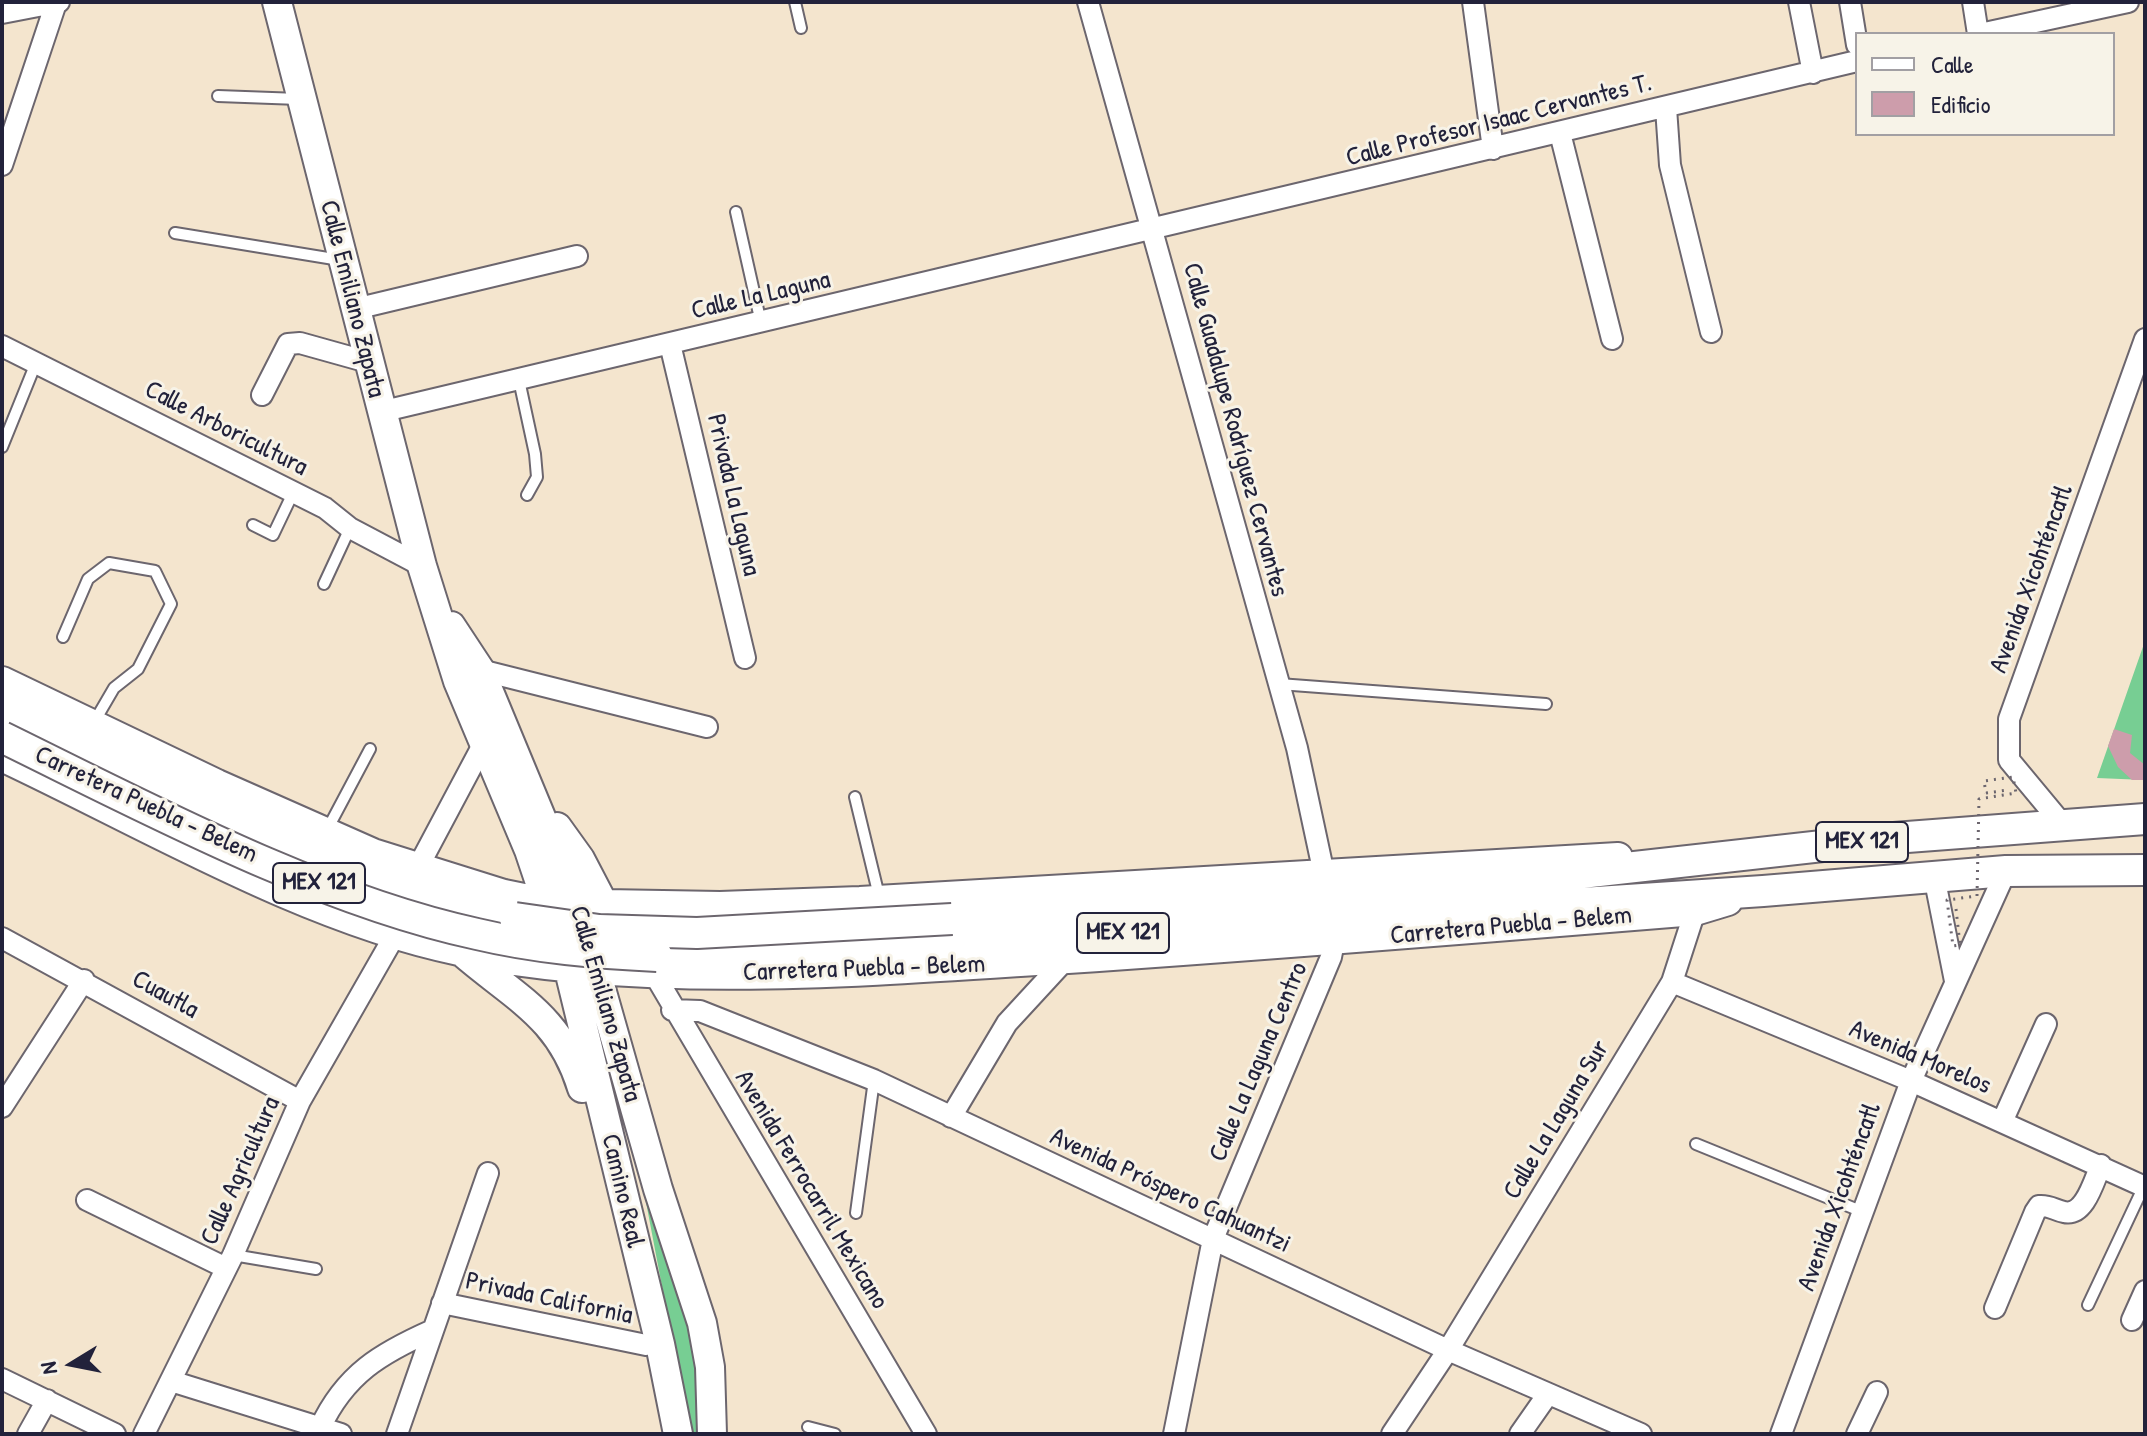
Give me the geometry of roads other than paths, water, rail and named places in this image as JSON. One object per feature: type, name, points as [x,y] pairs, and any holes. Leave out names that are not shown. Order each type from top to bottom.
[{"type":"main road","name":"Carretera Puebla - Belem","points":[[2,708],[216,811],[380,881],[515,918],[599,930],[697,933],[1585,887],[1763,891],[2006,871],[2145,870]]},
{"type":"main road","name":"Carretera Puebla - Belem","points":[[2,737],[246,852],[390,910],[475,934],[573,952],[731,957],[1585,887],[1746,855],[1894,838],[2145,819]]},
{"type":"street","points":[[2,13],[57,2],[2,165]]},
{"type":"street","name":"Calle Emiliano Zapata","points":[[277,2],[422,566],[458,681],[548,903]]},
{"type":"street","name":"Calle Guadalupe Rodríguez Cervantes","points":[[1088,2],[1297,748],[1324,874]]},
{"type":"street","points":[[1473,2],[1493,149]]},
{"type":"street","points":[[1799,2],[1813,73]]},
{"type":"street","points":[[1850,2],[1855,33]]},
{"type":"street","points":[[1973,2],[1979,32]]},
{"type":"street","points":[[1985,32],[2056,10],[2125,2]]},
{"type":"street","name":"Calle Profesor Isaac Cervantes T.","points":[[1153,230],[1855,62]]},
{"type":"street","points":[[1666,108],[1670,165],[1711,332]]},
{"type":"street","points":[[1560,133],[1612,339]]},
{"type":"street","name":"Calle La Laguna","points":[[380,412],[1153,230]]},
{"type":"street","points":[[355,309],[577,256]]},
{"type":"street","name":"Avenida Xicohténcatl","points":[[2063,825],[2009,760],[2009,719],[2145,339]]},
{"type":"street","points":[[262,395],[288,344],[300,343],[368,362]]},
{"type":"street","name":"Privada La Laguna","points":[[670,344],[745,658]]},
{"type":"street","name":"Calle Arboricultura","points":[[2,346],[325,508],[350,528],[422,566]]},
{"type":"street","name":"Calle Emiliano Zapata","points":[[432,595],[480,670],[529,789],[590,904],[580,967],[615,1039],[702,1323],[710,1367],[712,1434]]},
{"type":"street","points":[[480,670],[707,727]]},
{"type":"street","name":"Carretera Puebla - Belem","points":[[2,681],[326,832],[417,869],[548,903],[720,906],[880,900],[1574,858],[1746,855]]},
{"type":"street","points":[[417,869],[484,743]]},
{"type":"street","name":"Carretera Puebla - Belem","points":[[2,757],[283,891],[395,935],[461,952],[580,967],[650,972],[972,967],[1334,942],[1695,911],[1763,891]]},
{"type":"street","points":[[504,894],[518,886],[528,871],[529,850]]},
{"type":"street","name":"Avenida Xicohténcatl","points":[[1781,1434],[1911,1081],[2006,871]]},
{"type":"street","points":[[1934,876],[1955,981]]},
{"type":"street","name":"Camino Real","points":[[548,903],[580,967],[641,1273],[660,1344],[678,1434]]},
{"type":"street","name":"Calle La Laguna Sur","points":[[1392,1434],[1448,1350],[1672,982],[1695,911]]},
{"type":"street","name":"Calle Agricultura","points":[[144,1434],[230,1261],[300,1101],[395,935]]},
{"type":"street","name":"Cuautla","points":[[2,938],[84,980],[300,1101]]},
{"type":"street","name":"Calle La Laguna Centro","points":[[1174,1434],[1213,1239],[1331,957],[1334,942]]},
{"type":"street","points":[[461,952],[556,1031],[575,1064],[641,1273]]},
{"type":"street","points":[[951,1117],[1007,1023],[1066,959]]},
{"type":"street","points":[[615,1039],[614,1012],[621,994],[650,972]]},
{"type":"street","name":"Avenida Ferrocarril Mexicano","points":[[650,972],[926,1434]]},
{"type":"street","points":[[2,1107],[84,980]]},
{"type":"street","name":"Avenida Morelos","points":[[1672,982],[1911,1081],[2145,1186]]},
{"type":"street","name":"Avenida Próspero Cahuantzi","points":[[672,1010],[700,1011],[874,1080],[1448,1350],[1641,1434]]},
{"type":"street","points":[[2002,1122],[2046,1024]]},
{"type":"street","points":[[1995,1308],[2039,1206],[2047,1205],[2073,1213],[2080,1208],[2101,1165]]},
{"type":"street","points":[[397,1434],[488,1173]]},
{"type":"street","points":[[87,1200],[230,1261]]},
{"type":"street","points":[[2132,1320],[2145,1291]]},
{"type":"street","name":"Privada California","points":[[442,1303],[646,1345]]},
{"type":"street","points":[[320,1428],[346,1383],[389,1350],[433,1330]]},
{"type":"street","points":[[2,1379],[115,1434]]},
{"type":"street","points":[[171,1381],[341,1434]]},
{"type":"street","points":[[1857,1434],[1877,1392]]},
{"type":"street","points":[[1520,1434],[1548,1394]]},
{"type":"street","points":[[28,1434],[47,1400]]},
{"type":"lane","points":[[795,2],[801,28]]},
{"type":"lane","points":[[218,96],[301,99]]},
{"type":"lane","points":[[736,212],[761,323]]},
{"type":"lane","points":[[175,233],[342,260]]},
{"type":"lane","points":[[2,447],[36,363]]},
{"type":"lane","points":[[519,380],[537,477],[527,495]]},
{"type":"lane","points":[[253,525],[273,535],[293,493]]},
{"type":"lane","points":[[324,584],[350,528]]},
{"type":"lane","points":[[63,637],[88,579],[109,563],[155,571],[171,604],[138,669],[114,688],[92,725]]},
{"type":"lane","points":[[1277,684],[1546,704]]},
{"type":"lane","points":[[326,832],[370,749]]},
{"type":"lane","points":[[855,797],[880,900]]},
{"type":"lane","points":[[856,1213],[874,1080]]},
{"type":"lane","points":[[1696,1144],[1863,1212]]},
{"type":"lane","points":[[2088,1305],[2145,1186]]},
{"type":"lane","points":[[230,1261],[316,1269]]},
{"type":"lane","points":[[808,1427],[835,1434]]}]
